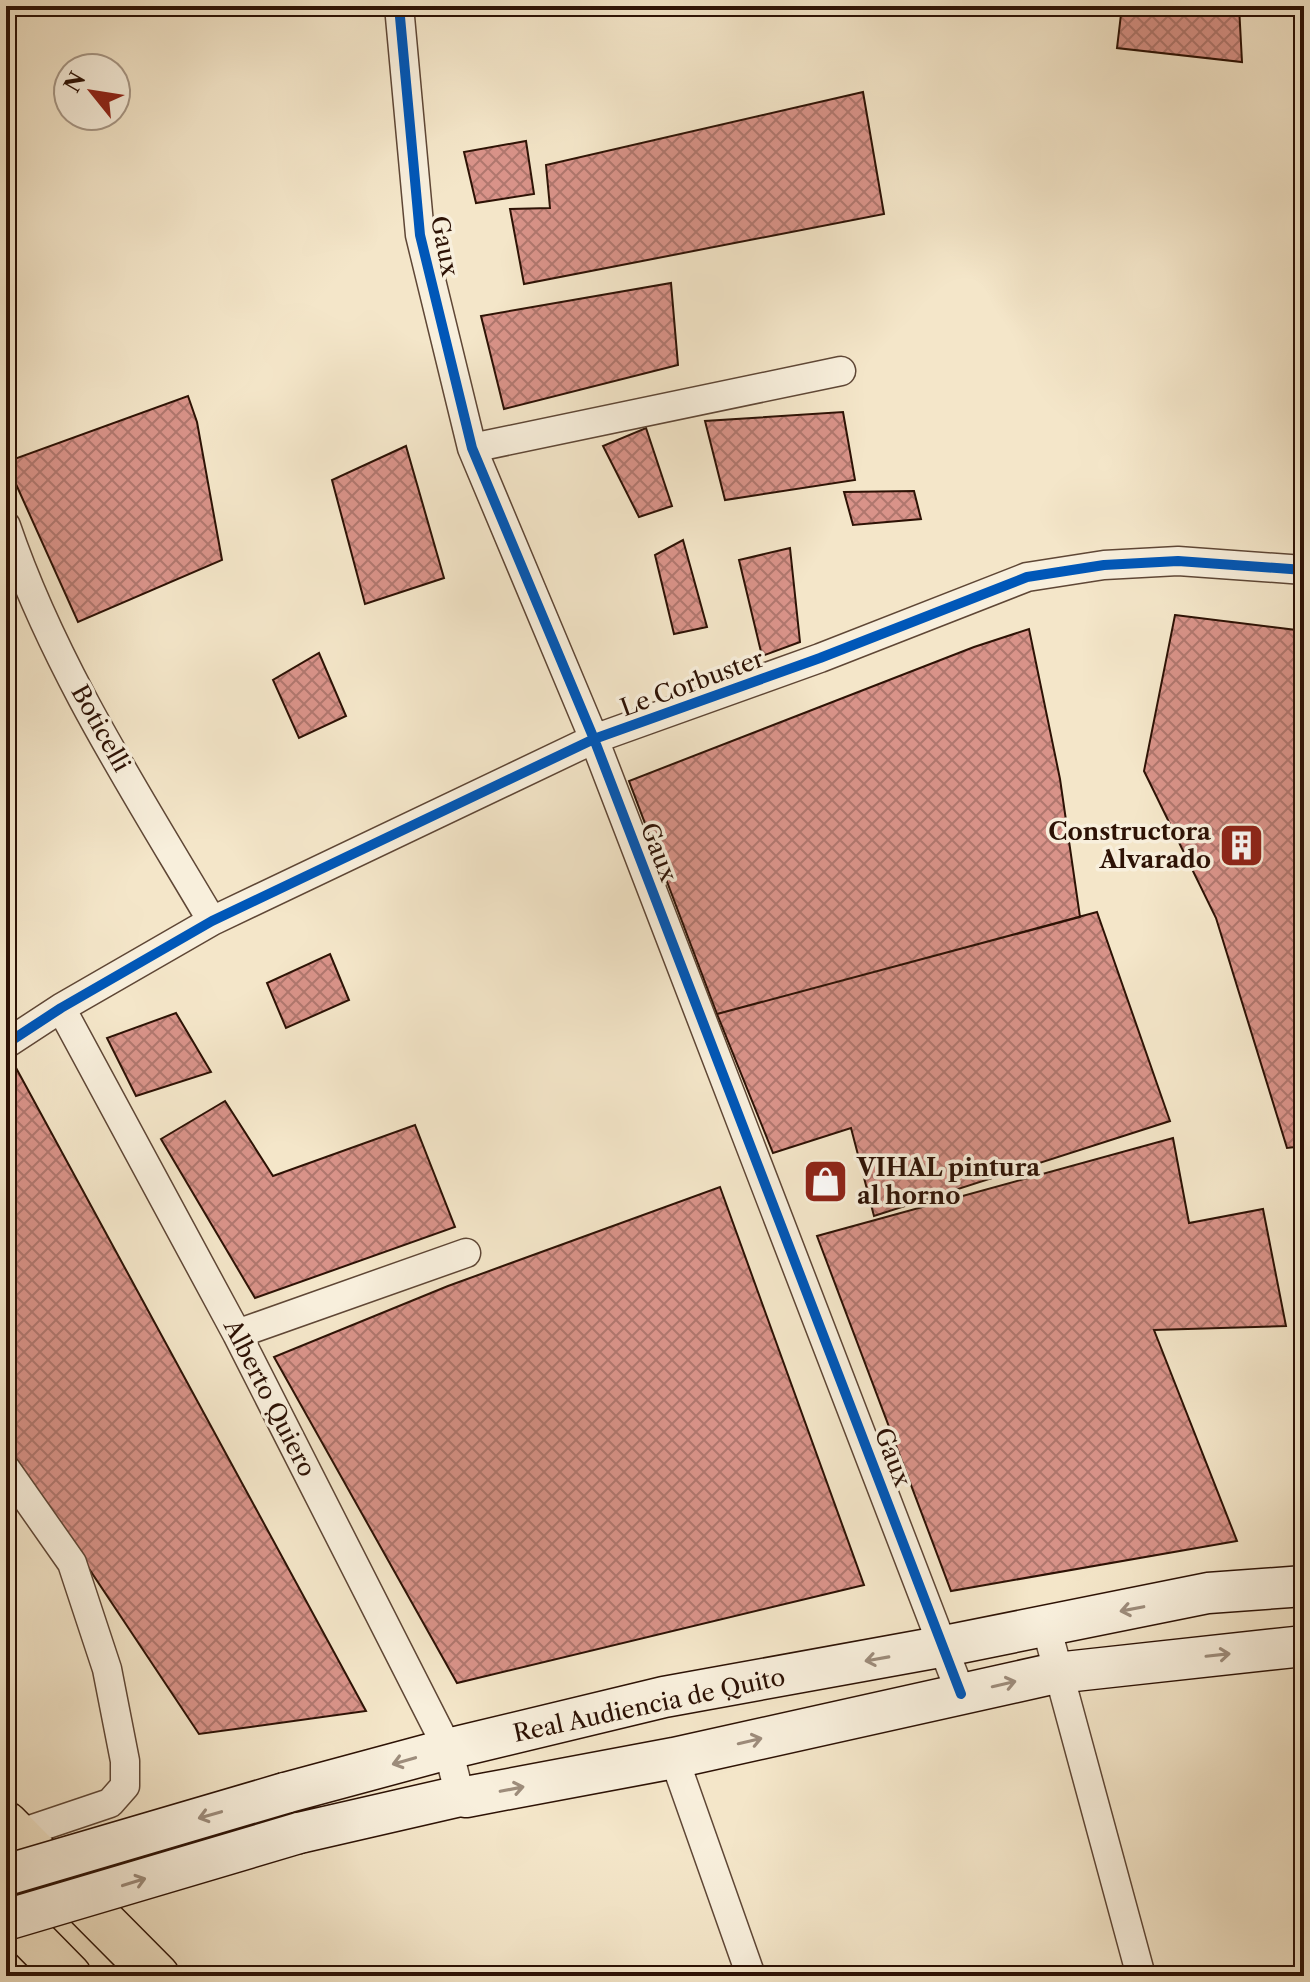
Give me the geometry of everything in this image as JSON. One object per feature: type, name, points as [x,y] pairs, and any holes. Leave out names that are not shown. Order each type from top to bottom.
[{"type":"highway","points":[[12,1829],[157,1976]]},
{"type":"highway","points":[[6,1912],[69,1976]]},
{"type":"main road","name":"Real Audiencia de Quito","points":[[6,1875],[285,1793],[448,1749],[664,1697],[945,1646],[1208,1593],[1304,1586]]},
{"type":"main road","points":[[6,1920],[299,1833],[460,1796],[674,1758],[1056,1673],[1304,1646]]},
{"type":"street","name":"Gaux","points":[[399,6],[420,235],[472,448],[594,739],[961,1694]]},
{"type":"street","points":[[472,448],[841,371]]},
{"type":"street","name":"Boticelli","points":[[6,526],[25,583],[99,729],[212,921]]},
{"type":"street","name":"Le Corbuster","points":[[6,1044],[61,1008],[212,921],[594,739],[820,658],[1027,577],[1104,565],[1178,561],[1304,570]]},
{"type":"street","name":"Alberto Quiero","points":[[61,1008],[237,1334],[448,1749],[460,1796]]},
{"type":"street","points":[[237,1334],[466,1253]]},
{"type":"street","points":[[6,1469],[72,1563],[107,1669],[125,1761],[125,1786],[110,1803],[12,1829]]},
{"type":"street","points":[[1046,1626],[1056,1673],[1141,1976]]},
{"type":"street","points":[[674,1758],[751,1976]]},
{"type":"building","points":[[1122,6],[1239,6],[1242,62],[1117,48]]},
{"type":"building","points":[[863,92],[884,214],[524,284],[510,209],[550,208],[546,165]]},
{"type":"building","points":[[526,141],[534,194],[476,203],[464,152]]},
{"type":"building","points":[[671,283],[678,365],[504,409],[481,316]]},
{"type":"building","points":[[188,396],[197,422],[222,560],[78,622],[6,462]]},
{"type":"building","points":[[843,412],[855,480],[725,500],[705,421]]},
{"type":"building","points":[[646,428],[672,506],[639,517],[603,446]]},
{"type":"building","points":[[406,446],[444,578],[365,604],[332,480]]},
{"type":"building","points":[[914,491],[921,519],[853,525],[844,492]]},
{"type":"building","points":[[683,540],[707,627],[674,634],[655,555]]},
{"type":"building","points":[[790,548],[800,642],[762,656],[739,560]]},
{"type":"building","name":"Constructora Alvarado","points":[[1175,615],[1304,631],[1304,1146],[1287,1148],[1216,918],[1144,771]]},
{"type":"building","points":[[1029,629],[1060,779],[1080,917],[717,1014],[629,781],[974,647]]},
{"type":"building","points":[[319,653],[346,716],[299,738],[273,680]]},
{"type":"building","points":[[1097,912],[1170,1121],[874,1216],[851,1128],[773,1153],[717,1014]]},
{"type":"building","points":[[330,954],[349,1000],[286,1028],[267,983]]},
{"type":"building","points":[[176,1013],[211,1072],[136,1096],[107,1038]]},
{"type":"building","points":[[15,1066],[366,1711],[199,1734],[6,1444],[6,1072]]},
{"type":"building","points":[[225,1101],[273,1176],[415,1125],[455,1227],[255,1298],[161,1139]]},
{"type":"building","points":[[1173,1138],[1189,1223],[1263,1209],[1286,1326],[1154,1330],[1237,1541],[951,1591],[817,1236]]},
{"type":"building","points":[[720,1187],[864,1585],[457,1683],[274,1357],[448,1286]]},
{"type":"cycle path","points":[[399,6],[420,235],[472,448],[594,739],[961,1694]]},
{"type":"cycle path","points":[[6,1044],[61,1008],[212,921],[594,739],[820,658],[1027,577],[1104,565],[1178,561],[1304,570]]},
{"type":"place","name":"Constructora Alvarado","points":[[1242,845]]},
{"type":"place","name":"VIHAL pintura al horno","points":[[826,1181]]}]
